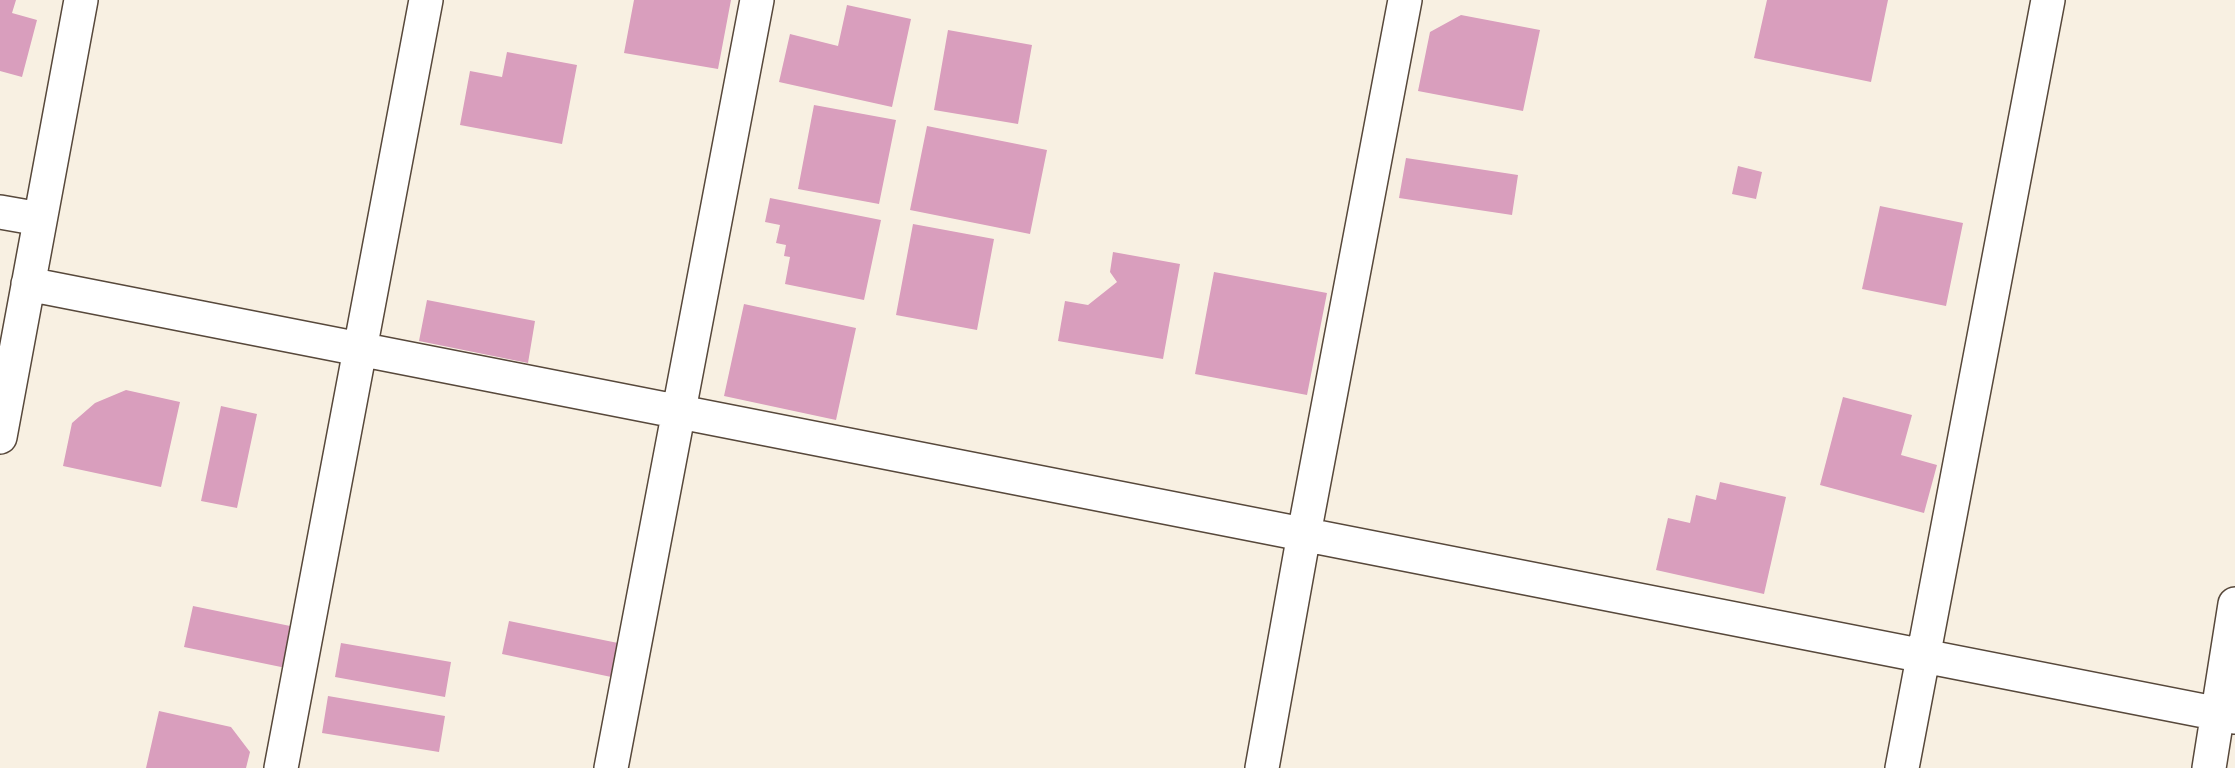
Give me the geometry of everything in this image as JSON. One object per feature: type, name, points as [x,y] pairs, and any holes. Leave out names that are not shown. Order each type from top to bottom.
[{"type":"street","points":[[0,437],[81,0]]},
{"type":"street","points":[[281,768],[426,0]]},
{"type":"street","points":[[611,768],[757,0]]},
{"type":"street","points":[[1262,768],[1405,0]]},
{"type":"street","points":[[1902,768],[2048,0]]},
{"type":"street","points":[[0,212],[40,219]]},
{"type":"street","points":[[28,284],[2226,715]]},
{"type":"street","points":[[2209,768],[2226,715],[2235,604]]},
{"type":"building","points":[[0,0],[16,0],[12,13],[37,20],[22,77],[0,71]]},
{"type":"building","points":[[634,0],[731,0],[718,69],[624,53]]},
{"type":"building","points":[[1767,0],[1888,0],[1871,82],[1754,58]]},
{"type":"building","points":[[847,5],[911,19],[892,107],[779,82],[790,34],[838,46]]},
{"type":"building","points":[[1461,15],[1540,30],[1523,111],[1418,91],[1430,32]]},
{"type":"building","points":[[948,30],[1032,45],[1018,124],[934,110]]},
{"type":"building","points":[[507,52],[577,65],[562,144],[460,125],[470,71],[502,77]]},
{"type":"building","points":[[814,105],[896,120],[879,204],[798,189]]},
{"type":"building","points":[[927,126],[1047,150],[1030,234],[910,210]]},
{"type":"building","points":[[1406,158],[1518,175],[1512,215],[1399,198]]},
{"type":"building","points":[[1738,166],[1762,172],[1756,199],[1732,194]]},
{"type":"building","points":[[770,198],[881,220],[864,300],[785,284],[790,257],[784,256],[786,245],[776,243],[780,225],[765,222]]},
{"type":"building","points":[[1880,206],[1963,223],[1946,306],[1862,289]]},
{"type":"building","points":[[913,224],[994,239],[977,330],[896,315]]},
{"type":"building","points":[[1113,252],[1180,264],[1163,359],[1058,341],[1065,301],[1088,305],[1117,282],[1110,272]]},
{"type":"building","points":[[1214,272],[1327,293],[1307,395],[1195,374]]},
{"type":"building","points":[[427,300],[535,321],[528,363],[419,341]]},
{"type":"building","points":[[744,304],[856,328],[836,420],[724,396]]},
{"type":"building","points":[[126,390],[180,402],[161,487],[63,466],[72,423],[95,403]]},
{"type":"building","points":[[1843,397],[1912,415],[1901,455],[1937,465],[1924,513],[1820,485]]},
{"type":"building","points":[[221,406],[257,414],[237,508],[201,501]]},
{"type":"building","points":[[1720,482],[1786,497],[1764,594],[1656,570],[1668,518],[1690,523],[1696,495],[1716,500]]},
{"type":"building","points":[[193,606],[295,627],[286,668],[184,647]]},
{"type":"building","points":[[509,621],[623,644],[616,678],[502,654]]},
{"type":"building","points":[[341,643],[451,662],[445,697],[335,677]]},
{"type":"building","points":[[328,696],[445,716],[439,752],[322,733]]},
{"type":"building","points":[[159,711],[231,727],[250,752],[246,768],[146,768]]}]
